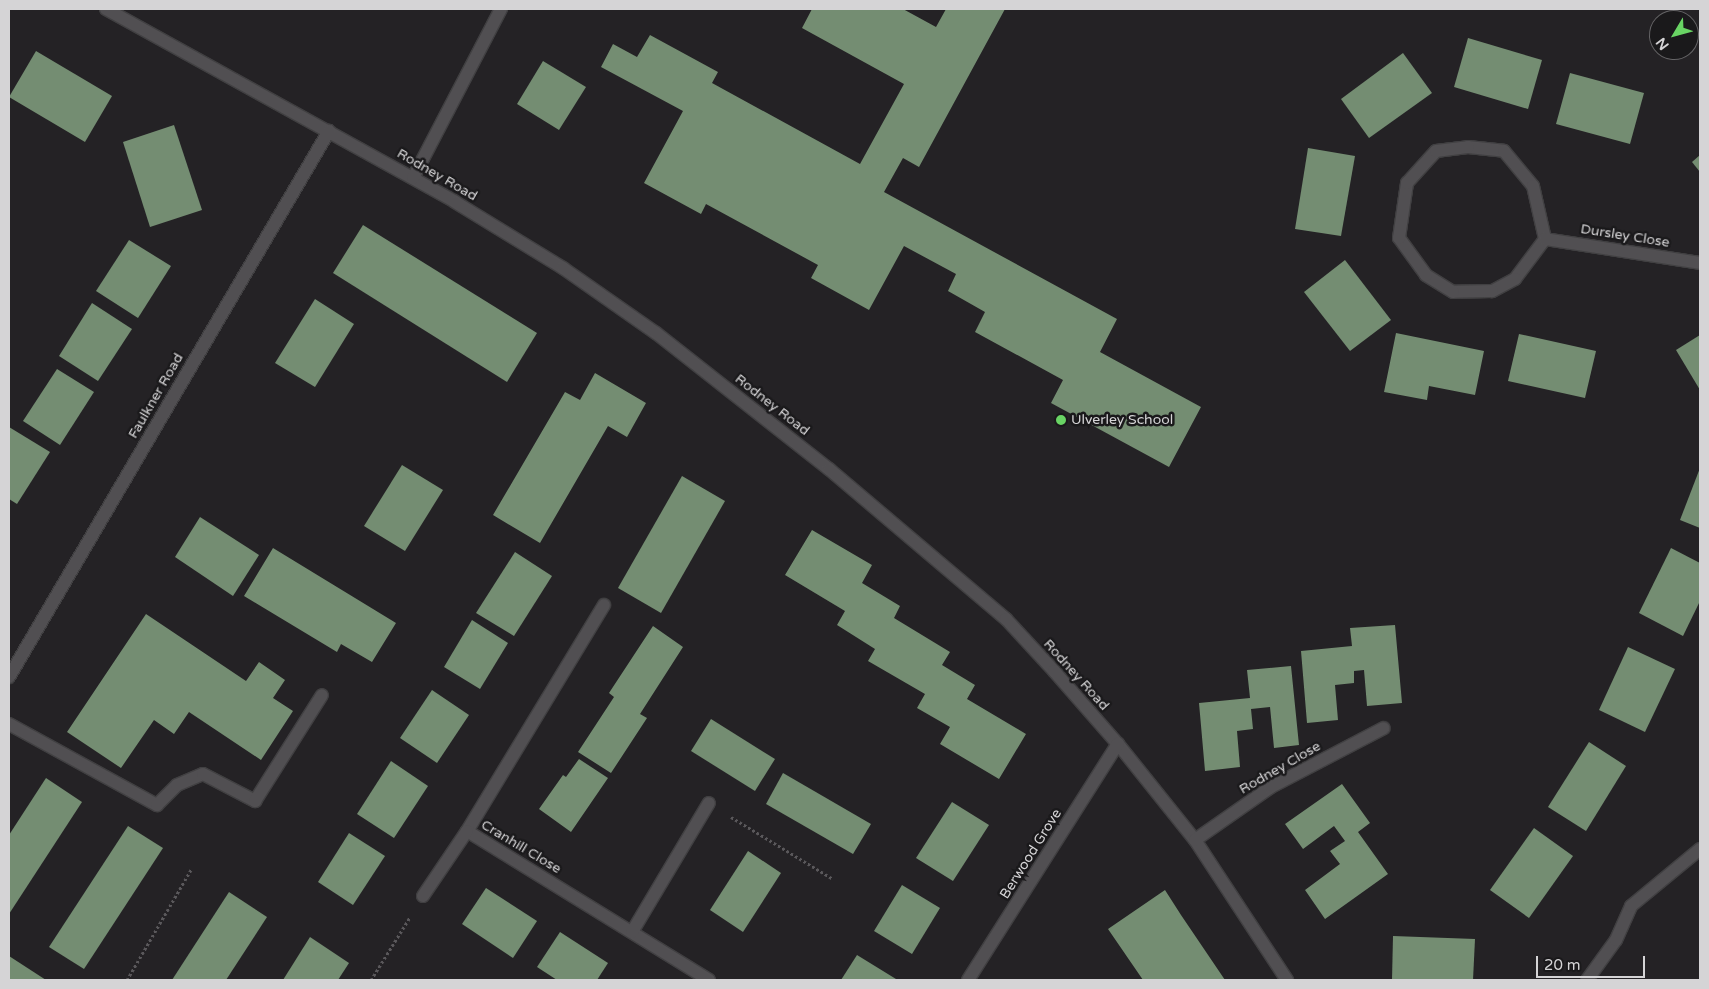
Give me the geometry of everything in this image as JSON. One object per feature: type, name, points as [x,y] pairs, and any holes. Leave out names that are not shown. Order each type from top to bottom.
[{"type":"street","name":"Rodney Road","points":[[106,9],[413,178],[563,268],[656,333],[830,469],[1006,619],[1118,744],[1195,840],[1287,980]]},
{"type":"street","points":[[413,178],[501,9]]},
{"type":"street","name":"Faulkner Road","points":[[9,676],[330,131]]},
{"type":"street","points":[[1468,147],[1504,151],[1533,186],[1545,239],[1515,279],[1492,291],[1453,292],[1426,275],[1399,238],[1408,183],[1436,151],[1468,147]]},
{"type":"street","name":"Dursley Close","points":[[1545,239],[1700,263]]},
{"type":"street","name":"Cranhill Close","points":[[604,605],[466,831],[709,980]]},
{"type":"street","points":[[9,724],[157,805],[177,785],[204,774],[255,801],[322,695]]},
{"type":"street","name":"Rodney Close","points":[[1195,840],[1271,787],[1384,728]]},
{"type":"street","name":"Berwood Grove","points":[[968,980],[1118,744]]},
{"type":"street","points":[[632,932],[709,803]]},
{"type":"street","points":[[423,896],[466,831]]},
{"type":"street","points":[[1587,980],[1616,940],[1631,906],[1700,848]]},
{"type":"path","points":[[709,803],[833,879]]},
{"type":"path","points":[[127,980],[192,868]]},
{"type":"path","points":[[371,980],[423,896]]},
{"type":"building","points":[[812,9],[903,9],[936,27],[946,9],[1005,9],[919,167],[903,158],[884,192],[1117,319],[1100,352],[1201,407],[1169,467],[1051,403],[1063,380],[975,332],[985,312],[948,291],[956,274],[904,246],[869,310],[811,278],[818,265],[706,204],[701,214],[644,183],[683,111],[601,67],[613,44],[637,57],[650,35],[718,72],[712,83],[860,164],[904,84],[802,28]]},
{"type":"building","points":[[1468,38],[1542,60],[1528,109],[1454,87]]},
{"type":"building","points":[[36,51],[112,96],[85,142],[9,97]]},
{"type":"building","points":[[1403,53],[1432,93],[1369,138],[1341,99]]},
{"type":"building","points":[[543,61],[586,87],[559,130],[517,104]]},
{"type":"building","points":[[1570,73],[1644,93],[1630,144],[1556,124]]},
{"type":"building","points":[[174,125],[202,210],[150,227],[123,142]]},
{"type":"building","points":[[1308,148],[1355,156],[1341,236],[1295,229]]},
{"type":"building","points":[[1700,155],[1700,172],[1692,162]]},
{"type":"building","points":[[363,225],[537,333],[507,382],[333,273]]},
{"type":"building","points":[[129,240],[171,266],[138,318],[96,291]]},
{"type":"building","points":[[1345,260],[1391,320],[1350,351],[1304,292]]},
{"type":"building","points":[[315,299],[354,324],[315,387],[275,363]]},
{"type":"building","points":[[92,303],[132,329],[98,381],[59,356]]},
{"type":"building","points":[[1396,333],[1484,351],[1475,395],[1429,386],[1427,400],[1384,392]]},
{"type":"building","points":[[1519,334],[1596,351],[1585,398],[1508,381]]},
{"type":"building","points":[[1700,335],[1700,390],[1676,350]]},
{"type":"building","points":[[57,369],[94,392],[60,445],[23,421]]},
{"type":"building","points":[[595,373],[646,403],[627,437],[608,426],[540,543],[493,515],[565,392],[580,400]]},
{"type":"building","points":[[9,427],[50,452],[17,504],[9,499]]},
{"type":"building","points":[[402,465],[443,490],[405,551],[364,526]]},
{"type":"building","points":[[1700,468],[1700,528],[1680,520]]},
{"type":"building","points":[[682,476],[725,501],[661,613],[618,588]]},
{"type":"building","points":[[200,517],[259,555],[233,596],[175,557]]},
{"type":"building","points":[[812,530],[872,565],[862,583],[900,606],[894,618],[950,652],[942,665],[975,685],[967,699],[1026,734],[999,779],[940,744],[950,727],[917,708],[925,694],[868,661],[875,649],[837,625],[845,611],[785,575]]},
{"type":"building","points":[[273,548],[396,623],[372,662],[341,644],[337,652],[244,596]]},
{"type":"building","points":[[1671,548],[1700,563],[1700,601],[1683,636],[1639,613]]},
{"type":"building","points":[[515,552],[552,576],[514,636],[476,613]]},
{"type":"building","points":[[146,614],[246,681],[259,662],[285,680],[273,698],[293,711],[261,760],[189,712],[174,734],[154,720],[121,768],[67,732]]},
{"type":"building","points":[[472,620],[508,643],[480,689],[444,667]]},
{"type":"building","points":[[1395,625],[1402,703],[1367,706],[1364,670],[1354,671],[1354,683],[1335,685],[1338,720],[1307,723],[1301,651],[1352,646],[1350,628]]},
{"type":"building","points":[[653,626],[683,647],[640,714],[647,718],[611,773],[578,752],[614,697],[609,693]]},
{"type":"building","points":[[1628,647],[1675,669],[1645,732],[1599,710]]},
{"type":"building","points":[[1291,666],[1299,745],[1274,748],[1270,707],[1251,709],[1253,729],[1237,731],[1240,767],[1205,771],[1199,703],[1250,698],[1247,670]]},
{"type":"building","points":[[432,690],[469,715],[437,763],[400,738]]},
{"type":"building","points":[[711,719],[775,759],[755,791],[691,751]]},
{"type":"building","points":[[1589,742],[1626,766],[1586,831],[1548,807]]},
{"type":"building","points":[[579,759],[608,778],[571,832],[539,809],[563,775],[566,777]]},
{"type":"building","points":[[391,761],[428,786],[394,838],[357,814]]},
{"type":"building","points":[[783,773],[871,824],[853,854],[766,804]]},
{"type":"building","points":[[46,778],[82,802],[9,914],[9,835]]},
{"type":"building","points":[[1342,784],[1370,823],[1358,832],[1388,874],[1325,919],[1305,890],[1340,864],[1330,851],[1345,841],[1334,826],[1303,849],[1285,824]]},
{"type":"building","points":[[952,802],[989,825],[953,881],[916,858]]},
{"type":"building","points":[[128,826],[163,848],[84,969],[49,947]]},
{"type":"building","points":[[1534,828],[1573,856],[1529,918],[1490,890]]},
{"type":"building","points":[[349,833],[385,856],[353,905],[318,882]]},
{"type":"building","points":[[748,851],[781,873],[743,932],[710,910]]},
{"type":"building","points":[[902,885],[940,908],[912,954],[874,931]]},
{"type":"building","points":[[486,888],[537,921],[513,958],[462,924]]},
{"type":"building","points":[[1165,890],[1225,980],[1143,980],[1108,929]]},
{"type":"building","points":[[229,892],[267,917],[226,980],[172,980]]},
{"type":"building","points":[[560,932],[608,963],[597,980],[557,980],[537,967]]},
{"type":"building","points":[[1393,936],[1475,939],[1473,980],[1392,980]]},
{"type":"building","points":[[310,937],[349,963],[338,980],[283,980]]},
{"type":"building","points":[[857,955],[896,979],[841,980]]},
{"type":"building","points":[[9,956],[46,980],[9,980]]},
{"type":"place","name":"Ulverley School","points":[[1061,420]]}]
